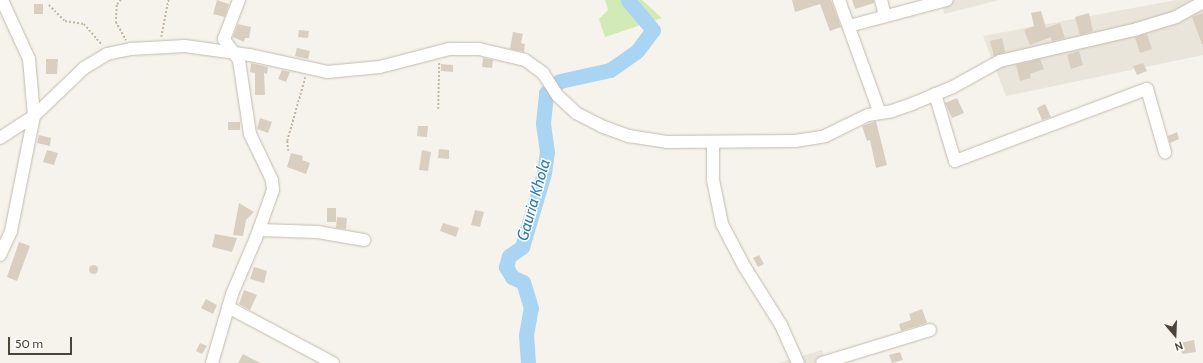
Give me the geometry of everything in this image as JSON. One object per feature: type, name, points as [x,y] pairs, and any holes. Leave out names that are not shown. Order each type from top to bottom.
[{"type":"street","points":[[0,255],[11,231],[34,116],[29,59],[2,0]]},
{"type":"street","points":[[212,363],[228,307],[259,230],[272,190],[272,180],[250,134],[242,69],[239,60],[231,52],[224,39],[239,0]]},
{"type":"street","points":[[839,0],[880,113]]},
{"type":"street","points":[[881,0],[885,16]]},
{"type":"street","points":[[849,26],[947,0]]},
{"type":"street","points":[[0,138],[34,116],[84,68],[115,52],[131,49],[185,46],[231,52],[327,72],[380,67],[438,52],[479,49],[503,53],[525,60],[543,73],[558,96],[576,113],[601,126],[629,136],[667,142],[713,144],[767,143],[825,136],[853,121],[892,111],[935,94],[1000,61],[1137,29],[1176,17],[1203,2]]},
{"type":"street","points":[[935,94],[955,161],[1147,89],[1165,152]]},
{"type":"street","points":[[713,144],[713,180],[722,224],[744,266],[781,325],[798,363]]},
{"type":"street","points":[[259,230],[318,232],[364,240]]},
{"type":"street","points":[[228,307],[333,363]]},
{"type":"street","points":[[822,363],[930,330]]},
{"type":"path","points":[[121,0],[117,5],[116,22],[131,49]]},
{"type":"path","points":[[167,47],[161,38],[168,0]]},
{"type":"path","points":[[49,5],[65,21],[84,24],[103,46],[115,52]]},
{"type":"path","points":[[438,52],[438,109]]},
{"type":"path","points":[[288,151],[287,141],[310,68]]},
{"type":"shaded area","points":[[942,0],[999,0],[944,14]]},
{"type":"shaded area","points":[[1176,0],[1203,0],[1203,55],[1006,96],[983,36]]},
{"type":"shaded area","points":[[822,350],[825,363],[778,363]]},
{"type":"green space","points":[[605,0],[642,0],[662,18],[605,37],[599,19],[608,10]]},
{"type":"building","points":[[217,0],[229,4],[225,17],[213,14]]},
{"type":"building","points":[[792,0],[831,0],[841,27],[830,31],[820,4],[795,12]]},
{"type":"building","points":[[852,0],[874,0],[874,3],[855,9]]},
{"type":"building","points":[[34,4],[43,4],[43,14],[34,14]]},
{"type":"building","points":[[1041,11],[1046,28],[1060,23],[1065,38],[1052,41],[1051,37],[1030,45],[1024,30],[1034,26],[1031,13]]},
{"type":"building","points":[[1089,13],[1093,31],[1080,35],[1075,17]]},
{"type":"building","points":[[1203,13],[1203,44],[1202,44],[1192,17]]},
{"type":"building","points":[[238,24],[251,27],[249,38],[245,38],[244,42],[233,37]]},
{"type":"building","points":[[299,30],[309,31],[308,38],[298,37]]},
{"type":"building","points":[[513,32],[523,34],[521,43],[525,44],[524,52],[510,49]]},
{"type":"building","points":[[1147,34],[1152,49],[1140,53],[1135,37]]},
{"type":"building","points":[[1002,38],[1005,52],[994,56],[990,41]]},
{"type":"building","points":[[297,48],[310,51],[308,59],[295,56]]},
{"type":"building","points":[[1079,51],[1083,65],[1071,69],[1067,55]]},
{"type":"building","points":[[483,58],[493,60],[492,68],[482,67]]},
{"type":"building","points":[[46,59],[58,59],[57,74],[46,74]]},
{"type":"building","points":[[1040,59],[1044,69],[1030,74],[1031,78],[1020,81],[1016,65]]},
{"type":"building","points":[[251,63],[268,67],[267,74],[264,73],[265,95],[255,95],[255,73],[250,72]]},
{"type":"building","points":[[1143,63],[1147,71],[1137,75],[1133,66]]},
{"type":"building","points":[[441,64],[453,65],[453,72],[441,71]]},
{"type":"building","points":[[282,70],[290,72],[286,82],[278,79]]},
{"type":"building","points":[[957,98],[964,113],[952,118],[945,103]]},
{"type":"building","points":[[1045,104],[1051,117],[1042,120],[1037,108]]},
{"type":"building","points":[[260,118],[272,122],[268,133],[257,129]]},
{"type":"building","points":[[876,121],[887,165],[876,168],[870,140],[867,141],[862,126]]},
{"type":"building","points":[[228,122],[240,122],[240,130],[228,130]]},
{"type":"building","points":[[418,126],[428,126],[427,137],[417,136]]},
{"type":"building","points":[[1177,132],[1179,139],[1170,143],[1168,136]]},
{"type":"building","points":[[39,135],[51,138],[50,146],[37,143]]},
{"type":"building","points":[[439,149],[449,150],[449,159],[438,158]]},
{"type":"building","points":[[47,150],[58,153],[54,165],[43,162]]},
{"type":"building","points":[[422,150],[431,152],[428,171],[419,170]]},
{"type":"building","points":[[291,153],[303,156],[302,160],[310,163],[306,174],[287,167]]},
{"type":"building","points":[[239,203],[254,212],[246,220],[243,236],[233,235]]},
{"type":"building","points":[[327,208],[336,208],[336,222],[327,222]]},
{"type":"building","points":[[475,210],[484,212],[480,227],[471,225]]},
{"type":"building","points":[[337,217],[347,218],[346,229],[336,228]]},
{"type":"building","points":[[443,223],[459,228],[456,237],[440,231]]},
{"type":"building","points":[[215,234],[237,238],[232,252],[212,247]]},
{"type":"building","points":[[19,242],[30,246],[17,281],[7,277]]},
{"type":"building","points":[[759,255],[764,264],[758,267],[753,258]]},
{"type":"building","points":[[91,265],[95,265],[97,269],[95,273],[91,273],[89,271],[89,267]]},
{"type":"building","points":[[254,267],[267,271],[264,283],[250,279]]},
{"type":"building","points":[[244,290],[257,295],[250,310],[239,304]]},
{"type":"building","points":[[206,299],[217,305],[213,314],[201,308]]},
{"type":"building","points":[[922,309],[927,323],[901,331],[899,324],[911,320],[909,314]]},
{"type":"building","points":[[1194,340],[1196,352],[1182,354],[1180,343]]},
{"type":"building","points":[[200,343],[207,346],[202,354],[196,351]]},
{"type":"building","points":[[900,352],[903,360],[892,363],[889,355]]},
{"type":"building","points":[[243,354],[260,363],[238,363]]},
{"type":"waterway","name":"Gauria Khola","points":[[528,363],[526,335],[531,308],[523,282],[512,277],[506,267],[509,256],[522,247],[544,173],[547,152],[543,123],[546,93],[560,81],[610,70],[637,51],[653,30],[628,0]]}]
